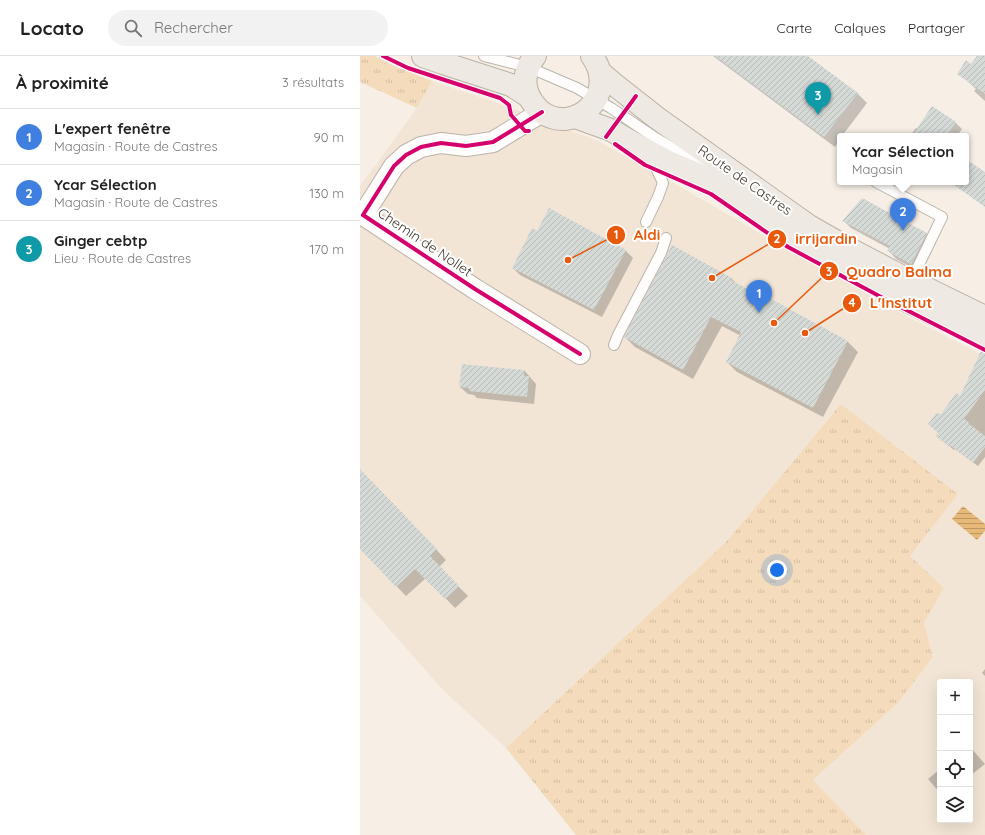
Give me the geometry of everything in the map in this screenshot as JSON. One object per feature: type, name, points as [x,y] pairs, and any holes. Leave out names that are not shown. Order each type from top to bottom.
[{"type":"main road","points":[[423,56],[511,85],[547,115],[564,119],[575,117],[588,110],[597,99],[601,86],[601,79],[596,64]]},
{"type":"main road","points":[[531,62],[526,74],[525,82],[526,89],[535,104]]},
{"type":"main road","name":"Route de Castres","points":[[596,64],[615,85],[657,118],[809,226],[844,246],[985,318]]},
{"type":"main road","name":"Route de Castres","points":[[575,117],[611,130],[633,144],[654,146],[668,162],[712,176],[795,239],[905,300],[985,340]]},
{"type":"street","name":"Chemin de Nollet","points":[[535,104],[493,142],[466,146],[441,143],[421,147],[406,155],[394,166],[363,214],[475,289],[580,354]]},
{"type":"lane","points":[[484,56],[531,62],[548,75],[597,99],[654,146],[657,170],[663,183],[646,222]]},
{"type":"lane","points":[[734,184],[815,241],[908,291],[985,329]]},
{"type":"lane","points":[[882,185],[942,217],[911,281]]},
{"type":"lane","points":[[614,345],[661,253],[666,238]]},
{"type":"shaded area","points":[[432,81],[500,104],[598,141],[912,319],[985,356],[985,835],[866,835],[813,780],[898,703],[933,657],[924,623],[944,588],[910,556],[958,494],[841,404],[728,540],[506,748],[443,690],[360,596],[360,186],[417,108]]},
{"type":"shaded area","points":[[963,506],[985,524],[985,531],[977,540],[952,519]]},
{"type":"green space","points":[[360,56],[375,56],[394,66],[432,81],[417,108],[360,82]]},
{"type":"green space","points":[[841,404],[958,494],[910,556],[944,588],[924,623],[933,657],[898,703],[813,780],[866,835],[576,835],[506,748],[728,540]]},
{"type":"building","points":[[715,56],[808,56],[858,93],[824,137]]},
{"type":"building","points":[[977,56],[985,56],[985,94],[957,74],[966,60],[971,64]]},
{"type":"building","points":[[932,106],[956,122],[948,133],[914,133]]},
{"type":"building","points":[[969,161],[985,172],[985,207],[954,185],[969,185]]},
{"type":"building","points":[[862,198],[927,233],[911,264],[887,251],[890,246],[842,221]]},
{"type":"building","points":[[549,208],[626,250],[594,310],[512,268],[532,228],[537,231]]},
{"type":"building","points":[[672,245],[732,278],[731,280],[760,296],[762,294],[848,341],[813,408],[726,362],[741,332],[711,317],[683,370],[624,337]]},
{"type":"building","points":[[981,351],[985,351],[985,390],[964,419],[985,436],[985,447],[973,463],[935,436],[938,433],[928,424],[936,413],[941,414],[956,393],[960,396]]},
{"type":"building","points":[[462,364],[524,370],[524,376],[529,376],[527,397],[469,391],[469,388],[459,387]]},
{"type":"building","points":[[360,469],[437,549],[430,556],[459,586],[445,599],[415,569],[396,587],[360,549]]},
{"type":"cycle path","points":[[383,56],[408,68],[500,98],[509,105],[511,115],[525,131],[529,131]]},
{"type":"cycle path","points":[[606,137],[636,96]]},
{"type":"cycle path","points":[[542,112],[493,142],[466,146],[441,143],[421,147],[406,155],[394,166],[363,215],[475,289],[580,354]]},
{"type":"cycle path","points":[[615,144],[645,165],[711,194],[788,247],[881,297],[985,350]]},
{"type":"place","name":"Ginger cebtp","points":[[818,115]]},
{"type":"place","name":"Ycar Sélection","points":[[903,231]]},
{"type":"place","name":"Aldi","points":[[568,260]]},
{"type":"place","name":"irrijardin","points":[[712,278]]},
{"type":"place","name":"L'expert fenêtre","points":[[759,313]]},
{"type":"place","name":"Quadro Balma","points":[[774,323]]},
{"type":"place","name":"L'Institut","points":[[805,333]]}]
